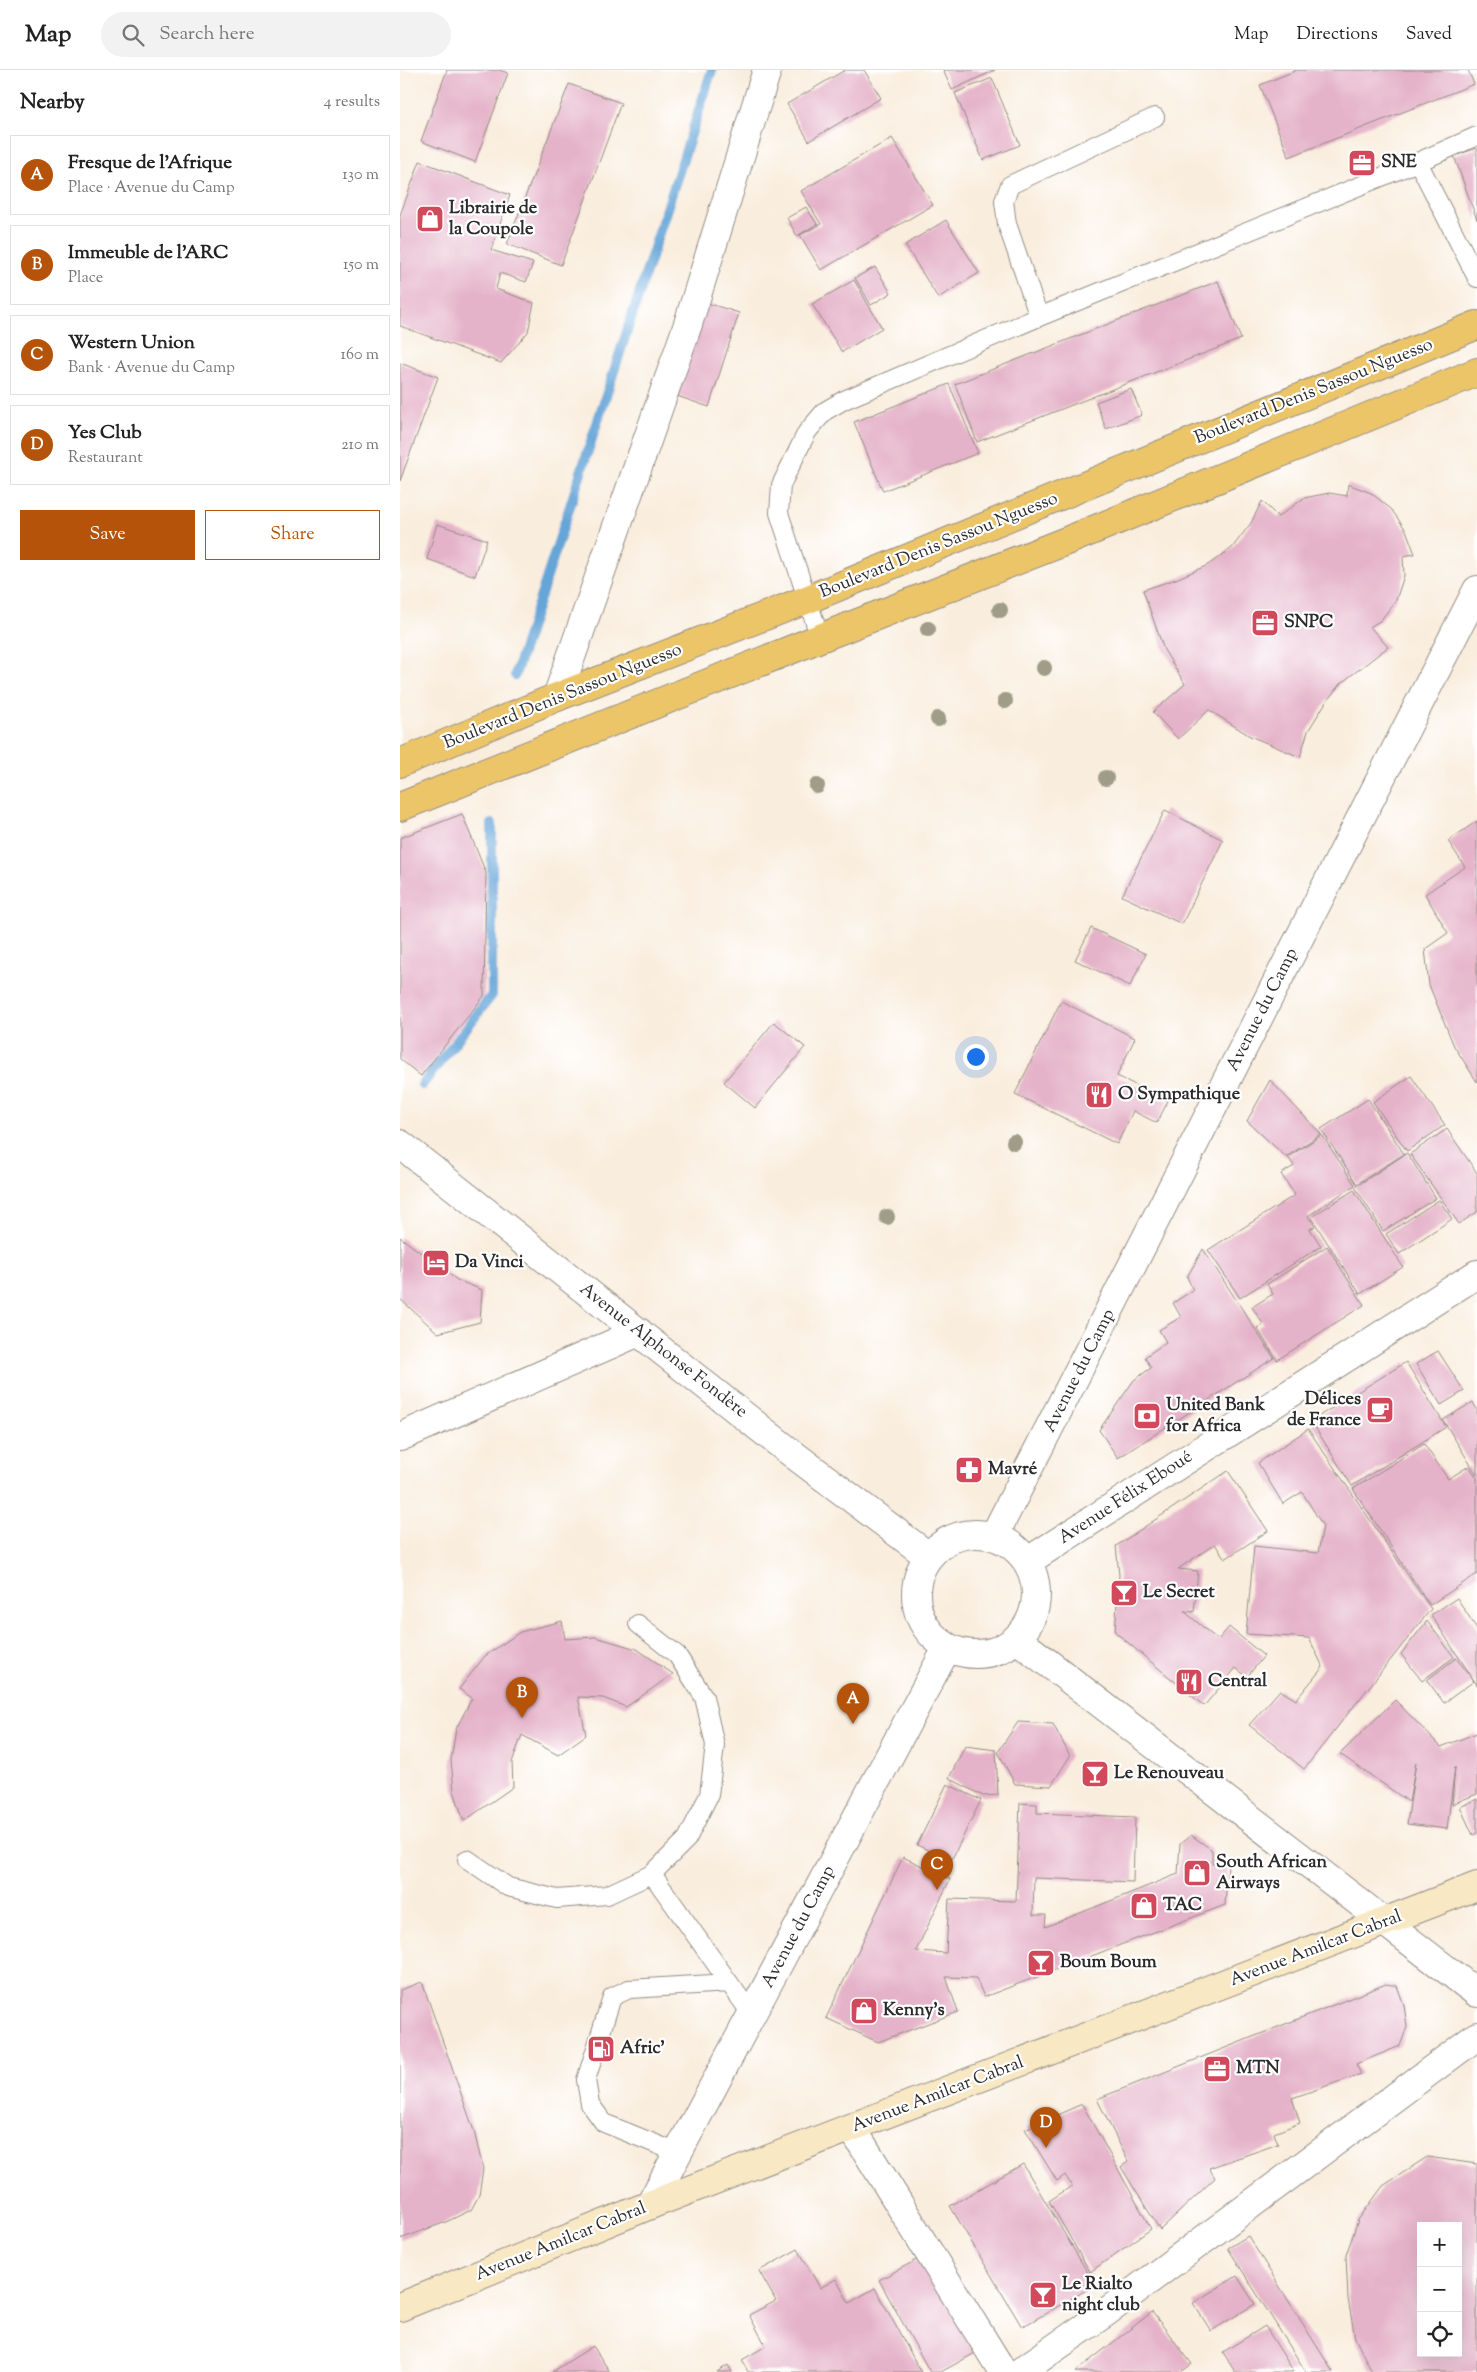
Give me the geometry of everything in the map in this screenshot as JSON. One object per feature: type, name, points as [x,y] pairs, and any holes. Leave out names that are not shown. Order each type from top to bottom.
[{"type":"main road","name":"Boulevard Denis Sassou Nguesso","points":[[400,763],[557,697],[806,600],[1477,325]]},
{"type":"main road","points":[[400,807],[1074,538],[1477,372]]},
{"type":"main road","name":"Avenue Amilcar Cabral","points":[[400,2307],[650,2205],[1477,1886]]},
{"type":"street","points":[[557,697],[688,324],[767,70]]},
{"type":"street","name":"Avenue du Camp","points":[[994,1536],[1477,590]]},
{"type":"street","name":"Avenue Alphonse Fondère","points":[[400,1144],[785,1448],[928,1556]]},
{"type":"street","name":"Avenue Félix Eboué","points":[[1028,1560],[1477,1274]]},
{"type":"street","points":[[400,1437],[639,1332]]},
{"type":"street","points":[[970,1533],[994,1536],[1008,1542],[1028,1560],[1038,1588],[1034,1616],[1018,1640],[996,1652],[971,1655],[947,1648],[931,1634],[919,1616],[915,1596],[919,1575],[928,1556],[947,1541],[970,1533]]},
{"type":"street","points":[[1018,1640],[1477,1993]]},
{"type":"street","name":"Avenue du Camp","points":[[650,2205],[947,1648]]},
{"type":"street","points":[[1020,2372],[1105,2313],[1477,2036]]},
{"type":"street","points":[[852,2128],[1003,2372]]},
{"type":"lane","points":[[1039,317],[1007,224],[1004,201],[1010,185],[1155,117]]},
{"type":"lane","points":[[820,638],[779,513],[780,485],[806,432],[825,411],[844,400],[1039,317],[1477,136]]},
{"type":"lane","points":[[1418,162],[1477,278]]},
{"type":"lane","points":[[467,1859],[508,1887],[557,1899],[607,1895],[652,1874],[687,1839],[709,1795],[715,1745],[704,1697],[677,1656],[638,1624]]},
{"type":"lane","points":[[652,1874],[752,2015]]},
{"type":"lane","points":[[678,2153],[604,2123],[590,2104],[586,2080],[612,1997],[629,1989],[729,1983]]},
{"type":"building","points":[[447,70],[499,70],[508,73],[475,162],[421,141]]},
{"type":"building","points":[[845,70],[864,70],[881,98],[809,141],[787,104]]},
{"type":"building","points":[[943,70],[995,70],[952,90]]},
{"type":"building","points":[[1297,70],[1468,70],[1474,84],[1289,157],[1260,85]]},
{"type":"building","points":[[992,78],[1020,145],[983,160],[955,93]]},
{"type":"building","points":[[569,84],[621,103],[561,265],[507,244]]},
{"type":"building","points":[[892,138],[933,205],[821,270],[800,235],[821,224],[801,191]]},
{"type":"building","points":[[1477,148],[1477,220],[1454,156]]},
{"type":"building","points":[[420,161],[510,195],[491,250],[533,263],[526,282],[500,273],[496,289],[534,303],[528,332],[501,363],[400,326],[400,215]]},
{"type":"building","points":[[806,207],[817,224],[797,236],[787,218]]},
{"type":"building","points":[[946,220],[979,273],[938,298],[905,245]]},
{"type":"building","points":[[875,267],[891,293],[871,305],[855,278]]},
{"type":"building","points":[[854,280],[882,328],[842,352],[812,304]]},
{"type":"building","points":[[1218,281],[1241,339],[977,442],[955,384]]},
{"type":"building","points":[[707,303],[739,313],[709,407],[677,396]]},
{"type":"building","points":[[400,363],[438,377],[400,481]]},
{"type":"building","points":[[949,384],[978,453],[883,491],[854,422]]},
{"type":"building","points":[[1131,389],[1142,415],[1106,429],[1096,402]]},
{"type":"building","name":"SNPC","points":[[1348,484],[1371,493],[1391,509],[1406,530],[1415,554],[1403,556],[1404,576],[1396,600],[1381,620],[1370,627],[1388,647],[1340,684],[1308,731],[1300,757],[1250,736],[1209,710],[1178,739],[1153,712],[1185,684],[1164,650],[1143,590],[1176,579],[1208,565],[1232,548],[1251,523],[1262,501],[1278,517],[1304,498],[1329,493],[1347,496]]},
{"type":"building","points":[[437,524],[487,540],[475,576],[427,559]]},
{"type":"building","points":[[1165,810],[1223,840],[1182,924],[1122,896]]},
{"type":"building","points":[[462,814],[486,873],[484,996],[421,1076],[400,1059],[400,838]]},
{"type":"building","points":[[1477,821],[1477,1082],[1454,1046],[1429,985],[1425,949],[1448,933],[1425,894],[1465,867],[1448,841]]},
{"type":"building","points":[[1091,928],[1146,954],[1130,986],[1075,960]]},
{"type":"building","points":[[1061,1001],[1135,1038],[1117,1076],[1168,1101],[1157,1123],[1133,1111],[1117,1144],[1015,1094]]},
{"type":"building","points":[[774,1022],[805,1047],[755,1108],[724,1082]]},
{"type":"building","points":[[1411,1076],[1445,1125],[1407,1151],[1373,1102]]},
{"type":"building","points":[[1270,1080],[1321,1134],[1286,1157],[1247,1121]]},
{"type":"building","points":[[1368,1099],[1404,1154],[1357,1184],[1321,1129]]},
{"type":"building","points":[[1447,1129],[1477,1173],[1477,1212],[1459,1224],[1410,1154]]},
{"type":"building","points":[[1322,1135],[1355,1185],[1308,1216],[1315,1226],[1310,1229],[1321,1246],[1240,1298],[1208,1250],[1295,1195],[1281,1174],[1294,1166],[1288,1157]]},
{"type":"building","points":[[1407,1153],[1436,1198],[1383,1231],[1355,1187]]},
{"type":"building","points":[[1354,1190],[1403,1267],[1360,1294],[1311,1217]]},
{"type":"building","points":[[1439,1200],[1452,1219],[1399,1254],[1386,1234]]},
{"type":"building","points":[[400,1237],[457,1280],[482,1290],[480,1322],[438,1333],[400,1299]]},
{"type":"building","points":[[1327,1246],[1364,1305],[1277,1360],[1257,1328],[1263,1324],[1252,1307],[1273,1294],[1267,1284]]},
{"type":"building","points":[[1203,1249],[1274,1358],[1118,1458],[1099,1430],[1134,1380],[1151,1368],[1145,1357],[1166,1342],[1159,1330],[1181,1317],[1173,1303],[1193,1290],[1187,1277]]},
{"type":"building","points":[[1438,1351],[1464,1391],[1441,1405],[1416,1364]]},
{"type":"building","points":[[1406,1362],[1446,1427],[1352,1486],[1311,1421]]},
{"type":"building","points":[[1473,1402],[1477,1410],[1477,1475],[1443,1420]]},
{"type":"building","points":[[1308,1429],[1431,1609],[1304,1769],[1249,1725],[1280,1690],[1296,1700],[1323,1667],[1309,1638],[1246,1634],[1254,1546],[1318,1553],[1323,1526],[1302,1492],[1283,1504],[1258,1463]]},
{"type":"building","points":[[1424,1444],[1448,1479],[1469,1466],[1477,1478],[1477,1574],[1430,1605],[1353,1489]]},
{"type":"building","points":[[1228,1471],[1268,1531],[1225,1559],[1215,1544],[1178,1569],[1198,1571],[1194,1612],[1184,1611],[1218,1640],[1229,1627],[1264,1656],[1247,1677],[1236,1668],[1204,1706],[1115,1632],[1119,1575],[1116,1546]]},
{"type":"building","points":[[1457,1598],[1477,1629],[1477,1685],[1431,1615]]},
{"type":"building","points":[[562,1621],[565,1639],[595,1637],[637,1649],[673,1674],[626,1707],[603,1698],[578,1697],[586,1735],[558,1755],[522,1735],[512,1762],[513,1787],[464,1821],[454,1791],[451,1760],[456,1729],[472,1698],[459,1689],[485,1656],[520,1632]]},
{"type":"building","points":[[1427,1621],[1454,1657],[1422,1681],[1401,1654]]},
{"type":"building","points":[[1456,1658],[1474,1681],[1444,1703],[1427,1680]]},
{"type":"building","points":[[1395,1700],[1441,1747],[1477,1733],[1477,1794],[1452,1804],[1455,1767],[1447,1829],[1407,1824],[1416,1762],[1409,1802],[1340,1754]]},
{"type":"building","points":[[1018,1722],[1053,1724],[1070,1756],[1051,1786],[1015,1784],[998,1752]]},
{"type":"building","points":[[965,1746],[996,1750],[998,1795],[983,1796],[949,1778]]},
{"type":"building","points":[[947,1784],[981,1800],[951,1861],[917,1845]]},
{"type":"building","points":[[1477,1799],[1477,1833],[1473,1835],[1460,1807]]},
{"type":"building","points":[[1020,1803],[1037,1804],[1037,1813],[1135,1817],[1133,1882],[1034,1878],[1033,1915],[1046,1915],[1045,1927],[1178,1874],[1180,1844],[1191,1835],[1212,1850],[1212,1864],[1228,1865],[1225,1905],[984,1997],[976,1978],[946,1977],[958,2012],[878,2042],[826,2018],[903,1857],[950,1879],[916,1951],[946,1953],[949,1899],[1016,1901]]},
{"type":"building","points":[[422,1982],[474,2131],[483,2169],[479,2195],[471,2210],[446,2222],[400,2239],[400,1990]]},
{"type":"building","points":[[1386,1984],[1397,1986],[1404,2005],[1407,2027],[1400,2046],[1356,2064],[1361,2074],[1292,2098],[1300,2123],[1274,2133],[1278,2144],[1209,2168],[1215,2178],[1160,2230],[1121,2167],[1128,2161],[1097,2099]]},
{"type":"building","points":[[1082,2104],[1151,2229],[1090,2272],[1049,2201],[1072,2186],[1065,2175],[1057,2181],[1025,2129]]},
{"type":"building","points":[[1427,2157],[1477,2164],[1477,2372],[1372,2372],[1355,2338],[1348,2299],[1346,2255],[1358,2220],[1383,2186]]},
{"type":"building","points":[[1023,2164],[1095,2285],[1022,2327],[950,2206]]},
{"type":"building","points":[[1248,2236],[1333,2372],[1306,2372],[1228,2248]]},
{"type":"building","points":[[798,2249],[820,2288],[836,2279],[849,2303],[875,2288],[921,2372],[748,2372],[742,2360],[766,2346],[749,2315],[776,2301],[759,2271]]},
{"type":"building","points":[[922,2257],[975,2353],[941,2372],[930,2372],[879,2280]]},
{"type":"building","points":[[1237,2276],[1255,2304],[1211,2331],[1193,2303]]},
{"type":"building","points":[[1152,2312],[1192,2364],[1181,2372],[1075,2372]]},
{"type":"building","points":[[1265,2326],[1294,2372],[1235,2372],[1223,2352]]},
{"type":"building","points":[[593,2346],[610,2372],[552,2372]]},
{"type":"building","points":[[728,2365],[732,2372],[717,2372]]},
{"type":"waterway","points":[[515,675],[712,70]]},
{"type":"waterway","points":[[422,1085],[492,995],[492,824]]},
{"type":"place","name":"SNE","points":[[1362,163]]},
{"type":"place","name":"Librairie de la Coupole","points":[[430,219]]},
{"type":"place","name":"SNPC","points":[[1265,623]]},
{"type":"place","name":"O Sympathique","points":[[1099,1095]]},
{"type":"place","name":"Da Vinci","points":[[436,1263]]},
{"type":"place","name":"Délices de France","points":[[1380,1410]]},
{"type":"place","name":"United Bank for Africa","points":[[1147,1416]]},
{"type":"place","name":"Mavré","points":[[969,1470]]},
{"type":"place","name":"Le Secret","points":[[1124,1593]]},
{"type":"place","name":"Central","points":[[1189,1682]]},
{"type":"place","name":"Immeuble de l'ARC","points":[[522,1718]]},
{"type":"place","name":"Fresque de l'Afrique","points":[[853,1724]]},
{"type":"place","name":"Le Renouveau","points":[[1095,1774]]},
{"type":"place","name":"South African Airways","points":[[1197,1873]]},
{"type":"place","name":"Western Union","points":[[937,1890]]},
{"type":"place","name":"TAC","points":[[1144,1906]]},
{"type":"place","name":"Boum Boum","points":[[1041,1963]]},
{"type":"place","name":"Kenny's","points":[[864,2011]]},
{"type":"place","name":"Afric'","points":[[601,2049]]},
{"type":"place","name":"MTN","points":[[1217,2069]]},
{"type":"place","name":"Yes Club","points":[[1046,2148]]},
{"type":"place","name":"Le Rialto night club","points":[[1043,2295]]}]
